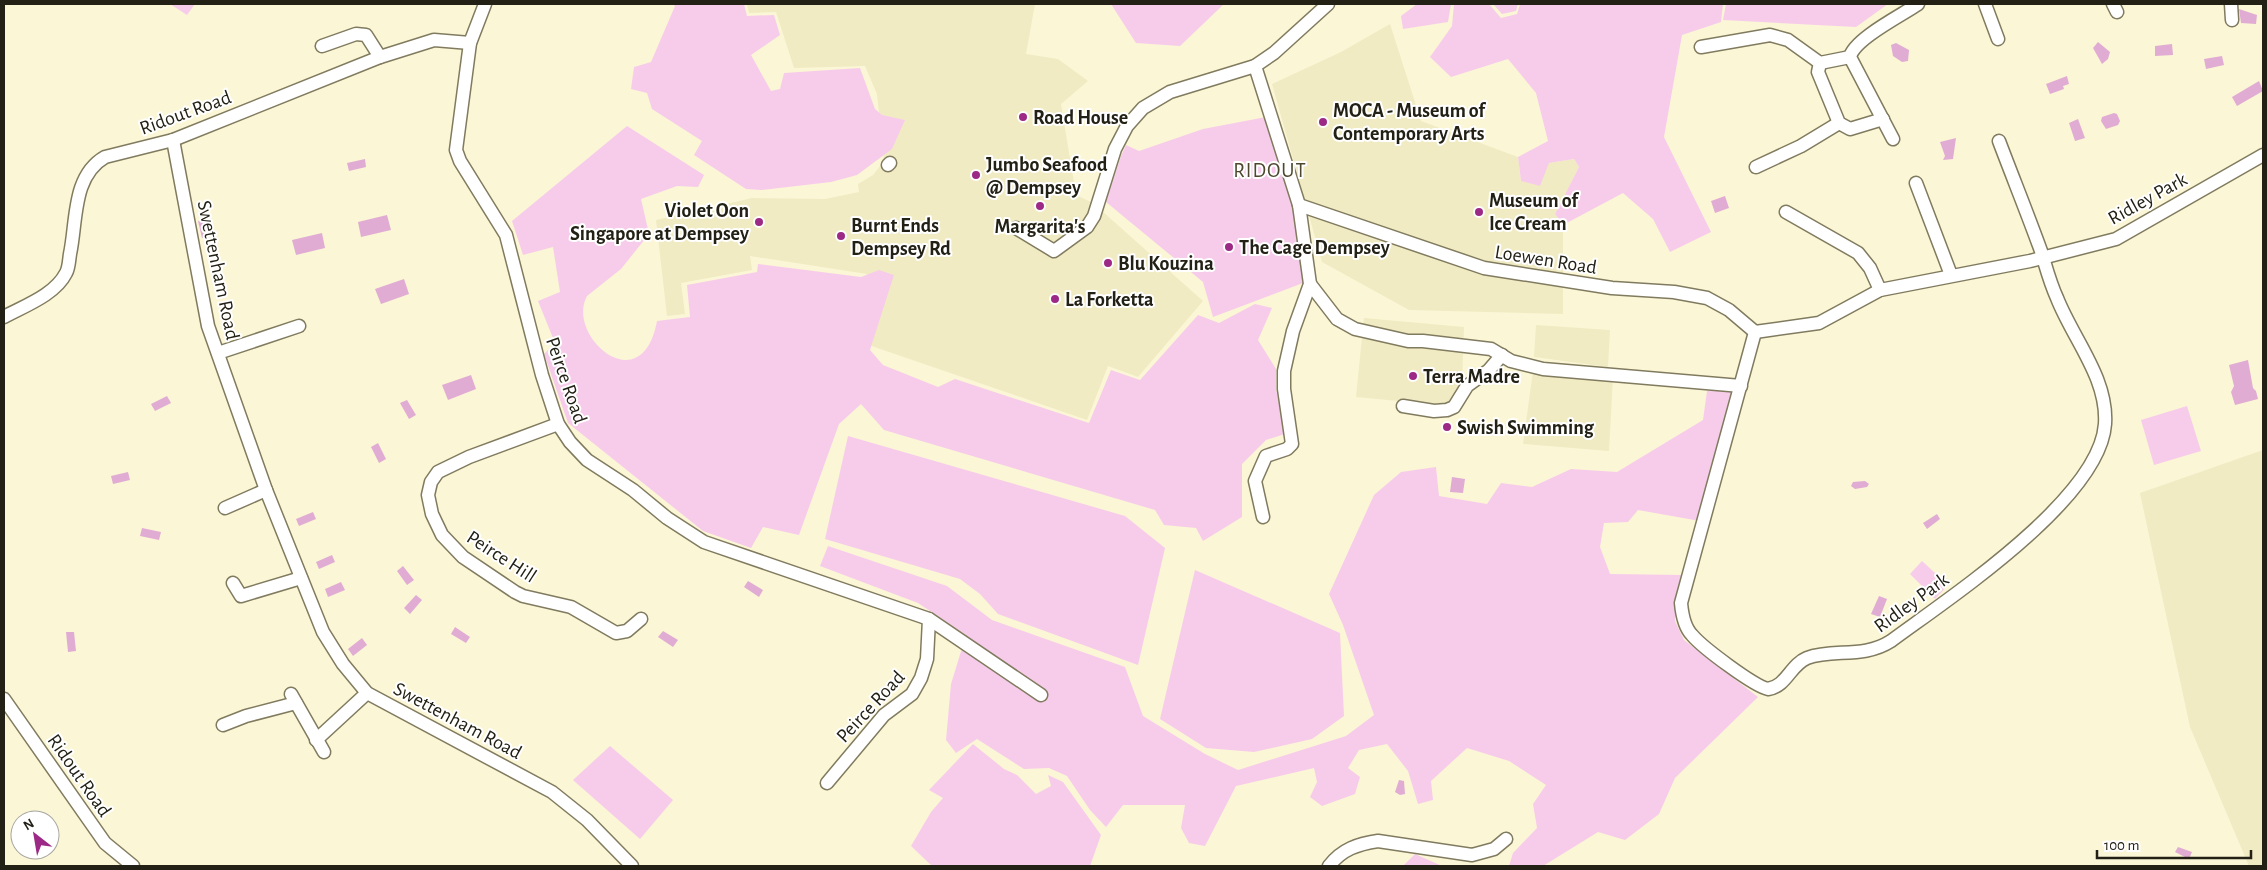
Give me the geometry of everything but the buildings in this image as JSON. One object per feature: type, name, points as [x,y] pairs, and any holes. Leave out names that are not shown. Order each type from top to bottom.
[{"type":"street","name":"Peirce Road","points":[[485,4],[470,43],[456,150],[460,161],[506,235],[542,375],[558,424],[570,442],[587,460],[633,490],[667,518],[704,542],[929,619],[1041,695]]},
{"type":"street","points":[[1016,228],[1054,251],[1087,227],[1094,216],[1115,149],[1127,126],[1143,108],[1170,92],[1255,66],[1274,53],[1328,4]]},
{"type":"street","points":[[1893,139],[1850,57],[1852,50],[1860,42],[1918,4]]},
{"type":"street","points":[[1985,4],[1998,39]]},
{"type":"street","points":[[2230,4],[2232,20]]},
{"type":"street","points":[[322,46],[356,34],[366,36],[380,57]]},
{"type":"street","points":[[1701,47],[1770,35],[1788,40],[1820,63],[1850,57]]},
{"type":"street","name":"Ridout Road","points":[[4,316],[34,302],[53,287],[66,273],[82,185],[96,163],[106,158],[173,140],[212,122],[380,57],[434,40],[470,43]]},
{"type":"street","points":[[1820,63],[1818,72],[1839,123],[1850,129],[1883,119]]},
{"type":"street","points":[[1255,66],[1299,205],[1310,284],[1293,331],[1284,371],[1284,389],[1292,444],[1287,449],[1266,456],[1255,481],[1262,517]]},
{"type":"street","points":[[1756,167],[1801,146],[1839,123]]},
{"type":"street","name":"Swettenham Road","points":[[173,140],[208,326],[266,490],[323,632],[334,651],[367,693],[552,792],[587,820],[632,866]]},
{"type":"street","name":"Ridley Park","points":[[1999,142],[2043,257],[2057,299],[2092,368],[2102,398],[2105,426],[2100,447],[2091,466],[2060,505],[2016,546],[1891,641],[1878,649],[1809,657],[1799,662],[1782,683],[1768,689],[1754,684],[1691,635],[1682,614],[1681,603],[1756,332],[1819,323],[1880,290],[2043,257],[2116,239],[2263,155]]},
{"type":"street","points":[[1916,183],[1951,275]]},
{"type":"street","name":"Loewen Road","points":[[1299,205],[1484,268],[1602,287],[1674,292],[1707,298],[1730,310],[1756,332]]},
{"type":"street","points":[[1786,212],[1858,253],[1870,268],[1880,290]]},
{"type":"street","points":[[1310,284],[1337,319],[1355,329],[1408,341],[1491,349],[1511,361],[1543,369],[1741,386]]},
{"type":"street","points":[[218,354],[299,326]]},
{"type":"street","points":[[1404,406],[1434,410],[1448,410],[1454,407],[1467,386],[1489,370],[1502,355]]},
{"type":"street","name":"Peirce Hill","points":[[558,424],[469,457],[438,472],[431,482],[428,495],[432,514],[442,535],[463,557],[523,596],[571,607],[616,633],[627,630],[641,619]]},
{"type":"street","points":[[225,508],[266,490]]},
{"type":"street","points":[[233,583],[241,596],[301,578]]},
{"type":"street","name":"Peirce Road","points":[[827,782],[884,715],[912,694],[921,678],[927,660],[929,619]]},
{"type":"street","points":[[316,740],[367,693]]},
{"type":"street","name":"Ridout Road","points":[[4,699],[104,843],[133,866]]},
{"type":"street","points":[[223,725],[293,699],[324,752]]},
{"type":"street","points":[[1329,866],[1347,849],[1363,843],[1378,841],[1472,855],[1494,849],[1506,839]]},
{"type":"shaded area","points":[[170,4],[195,4],[187,15]]},
{"type":"shaded area","points":[[673,4],[744,4],[747,16],[774,15],[780,35],[751,55],[771,91],[780,89],[784,73],[860,68],[875,109],[882,115],[905,120],[892,149],[857,175],[831,182],[761,190],[746,189],[694,155],[702,141],[652,109],[647,93],[631,89],[634,67],[651,62],[675,6]]},
{"type":"shaded area","points":[[747,4],[1035,4],[1026,54],[1058,59],[1088,81],[1061,104],[1076,195],[1093,203],[1203,301],[1138,377],[1108,366],[1087,420],[857,341],[867,274],[750,256],[752,270],[681,283],[685,314],[667,316],[656,220],[752,198],[825,199],[859,192],[858,184],[873,175],[884,161],[877,94],[865,66],[794,68],[776,12],[749,13]]},
{"type":"shaded area","points":[[1111,4],[1224,4],[1180,46],[1136,43]]},
{"type":"shaded area","points":[[1417,4],[1451,4],[1448,22],[1403,29],[1401,16]]},
{"type":"shaded area","points":[[1454,4],[1489,4],[1501,18],[1517,14],[1520,4],[1723,4],[1721,22],[1682,35],[1664,137],[1711,232],[1670,252],[1653,219],[1623,193],[1563,225],[1555,214],[1579,167],[1574,159],[1549,163],[1540,186],[1521,181],[1518,157],[1548,141],[1536,93],[1508,59],[1451,77],[1430,57],[1452,26]]},
{"type":"shaded area","points":[[1493,4],[1518,4],[1516,11],[1502,14]]},
{"type":"shaded area","points":[[1726,4],[1888,4],[1856,27],[1723,20]]},
{"type":"shaded area","points":[[2239,9],[2257,15],[2256,24],[2241,23]]},
{"type":"shaded area","points":[[1390,24],[1421,121],[1518,157],[1521,181],[1549,163],[1574,159],[1579,167],[1555,214],[1563,225],[1563,314],[1409,310],[1322,262],[1272,84],[1341,52]]},
{"type":"shaded area","points":[[2098,42],[2110,52],[2108,59],[2102,64],[2093,48]]},
{"type":"shaded area","points":[[1896,43],[1909,50],[1908,61],[1902,62],[1893,56],[1891,45]]},
{"type":"shaded area","points":[[2172,44],[2173,55],[2155,56],[2155,46]]},
{"type":"shaded area","points":[[2222,56],[2224,65],[2206,69],[2204,59]]},
{"type":"shaded area","points":[[2067,76],[2069,84],[2063,86],[2064,89],[2050,94],[2046,84]]},
{"type":"shaded area","points":[[2259,81],[2263,91],[2237,106],[2232,97]]},
{"type":"shaded area","points":[[2114,113],[2117,114],[2120,121],[2118,125],[2106,129],[2101,121],[2102,117]]},
{"type":"shaded area","name":"The Cage Dempsey","points":[[1266,117],[1295,211],[1303,283],[1213,317],[1203,282],[1106,202],[1126,145],[1139,151],[1203,129]]},
{"type":"shaded area","points":[[2078,119],[2085,138],[2075,141],[2069,123]]},
{"type":"shaded area","points":[[627,126],[704,175],[698,187],[677,186],[641,199],[649,234],[621,269],[587,296],[583,312],[587,328],[596,343],[608,354],[622,360],[637,357],[649,345],[657,321],[690,317],[687,285],[757,272],[758,264],[861,277],[879,270],[894,275],[870,350],[883,365],[938,387],[955,379],[1089,423],[1111,370],[1140,380],[1198,315],[1219,323],[1255,304],[1272,308],[1258,340],[1276,369],[1276,389],[1285,434],[1266,440],[1242,464],[1242,517],[1203,541],[1196,528],[1164,525],[1155,510],[884,430],[861,404],[839,424],[799,535],[763,527],[751,548],[703,531],[568,423],[544,354],[555,343],[538,301],[560,292],[553,247],[523,255],[512,221]]},
{"type":"shaded area","points":[[1956,138],[1953,159],[1943,160],[1945,156],[1940,142]]},
{"type":"shaded area","points":[[365,159],[366,167],[349,171],[347,163]]},
{"type":"shaded area","points":[[1725,196],[1729,208],[1715,213],[1711,201]]},
{"type":"shaded area","points":[[387,215],[391,230],[361,237],[358,222]]},
{"type":"shaded area","points":[[206,219],[210,237],[202,238],[198,221]]},
{"type":"shaded area","points":[[322,233],[325,248],[296,255],[292,240]]},
{"type":"shaded area","points":[[404,279],[409,294],[381,304],[375,289]]},
{"type":"shaded area","points":[[1364,318],[1464,327],[1461,407],[1356,397]]},
{"type":"shaded area","points":[[1536,325],[1610,330],[1608,367],[1534,357]]},
{"type":"shaded area","points":[[2248,360],[2253,388],[2258,399],[2235,405],[2231,392],[2234,386],[2229,365]]},
{"type":"shaded area","points":[[1533,371],[1613,377],[1609,451],[1523,444]]},
{"type":"shaded area","points":[[471,375],[476,389],[448,400],[442,385]]},
{"type":"shaded area","points":[[1707,391],[1734,391],[1700,521],[1638,510],[1628,522],[1604,523],[1600,547],[1610,574],[1683,575],[1675,604],[1675,621],[1684,640],[1758,697],[1675,778],[1659,814],[1625,840],[1598,832],[1543,866],[1509,866],[1513,853],[1537,828],[1533,804],[1546,785],[1509,761],[1467,748],[1431,781],[1433,800],[1418,804],[1408,771],[1387,744],[1359,750],[1348,768],[1360,777],[1355,794],[1322,806],[1310,797],[1317,782],[1314,768],[1236,786],[1205,846],[1189,843],[1181,828],[1185,805],[1123,805],[1106,827],[1090,810],[1067,776],[1049,768],[1024,769],[977,739],[956,753],[946,740],[951,684],[966,635],[918,603],[820,566],[828,546],[947,586],[992,620],[1125,667],[1143,716],[1205,754],[1238,770],[1346,736],[1374,715],[1343,625],[1329,594],[1374,495],[1401,472],[1436,467],[1439,496],[1487,504],[1501,483],[1532,487],[1571,469],[1617,472],[1703,420]]},
{"type":"shaded area","points":[[167,396],[171,403],[155,411],[151,404]]},
{"type":"shaded area","points":[[407,400],[416,415],[409,419],[400,403]]},
{"type":"shaded area","points":[[2187,406],[2201,451],[2154,465],[2141,420]]},
{"type":"shaded area","points":[[848,436],[1125,516],[1165,548],[1138,665],[998,614],[980,594],[960,579],[825,539]]},
{"type":"shaded area","points":[[378,443],[386,459],[379,463],[371,447]]},
{"type":"shaded area","points":[[2263,450],[2263,866],[2249,866],[2190,727],[2140,493]]},
{"type":"shaded area","points":[[128,472],[130,480],[113,484],[111,476]]},
{"type":"shaded area","points":[[1452,477],[1465,479],[1463,493],[1450,492]]},
{"type":"shaded area","points":[[1865,481],[1869,484],[1867,487],[1855,489],[1851,486],[1853,482]]},
{"type":"shaded area","points":[[313,512],[316,519],[299,526],[296,519]]},
{"type":"shaded area","points":[[1937,514],[1940,519],[1927,529],[1923,523]]},
{"type":"shaded area","points":[[142,528],[161,532],[159,540],[140,536]]},
{"type":"shaded area","points":[[332,555],[335,562],[319,569],[316,562]]},
{"type":"shaded area","points":[[1922,561],[1948,585],[1935,599],[1910,574]]},
{"type":"shaded area","points":[[403,566],[414,580],[407,585],[397,571]]},
{"type":"shaded area","points":[[1195,570],[1340,633],[1344,716],[1312,739],[1254,752],[1206,748],[1160,719]]},
{"type":"shaded area","points":[[748,581],[763,590],[759,597],[744,587]]},
{"type":"shaded area","points":[[341,582],[345,590],[328,597],[325,589]]},
{"type":"shaded area","points":[[416,595],[422,600],[410,614],[404,608]]},
{"type":"shaded area","points":[[1879,596],[1887,599],[1880,617],[1871,614]]},
{"type":"shaded area","points":[[455,627],[470,637],[466,643],[451,634]]},
{"type":"shaded area","points":[[663,631],[678,640],[673,647],[658,637]]},
{"type":"shaded area","points":[[66,632],[74,632],[76,651],[68,652]]},
{"type":"shaded area","points":[[362,638],[367,645],[353,656],[348,649]]},
{"type":"shaded area","points":[[973,744],[1004,769],[1017,775],[1036,794],[1051,786],[1048,775],[1063,782],[1101,835],[1090,866],[932,866],[911,846],[931,812],[943,798],[929,790]]},
{"type":"shaded area","points":[[610,746],[673,800],[640,839],[573,780]]},
{"type":"shaded area","points":[[1399,780],[1404,781],[1405,794],[1400,795],[1395,792]]},
{"type":"shaded area","points":[[2178,847],[2192,852],[2189,859],[2175,852]]},
{"type":"shaded area","points":[[1415,854],[1442,866],[1403,866]]},
{"type":"place","name":"Road House","points":[[1023,117]]},
{"type":"place","name":"MOCA - Museum of Contemporary Arts","points":[[1323,122]]},
{"type":"place","name":"Jumbo Seafood @ Dempsey","points":[[976,175]]},
{"type":"place","name":"Margarita's","points":[[1040,206]]},
{"type":"place","name":"Museum of Ice Cream","points":[[1479,212]]},
{"type":"place","name":"Violet Oon Singapore at Dempsey","points":[[759,222]]},
{"type":"place","name":"Burnt Ends Dempsey Rd","points":[[841,236]]},
{"type":"place","name":"The Cage Dempsey","points":[[1229,247]]},
{"type":"place","name":"Blu Kouzina","points":[[1108,263]]},
{"type":"place","name":"La Forketta","points":[[1055,299]]},
{"type":"place","name":"Terra Madre","points":[[1413,376]]},
{"type":"place","name":"Swish Swimming","points":[[1447,427]]},
{"type":"district","name":"RIDOUT","points":[[1270,170]]}]
